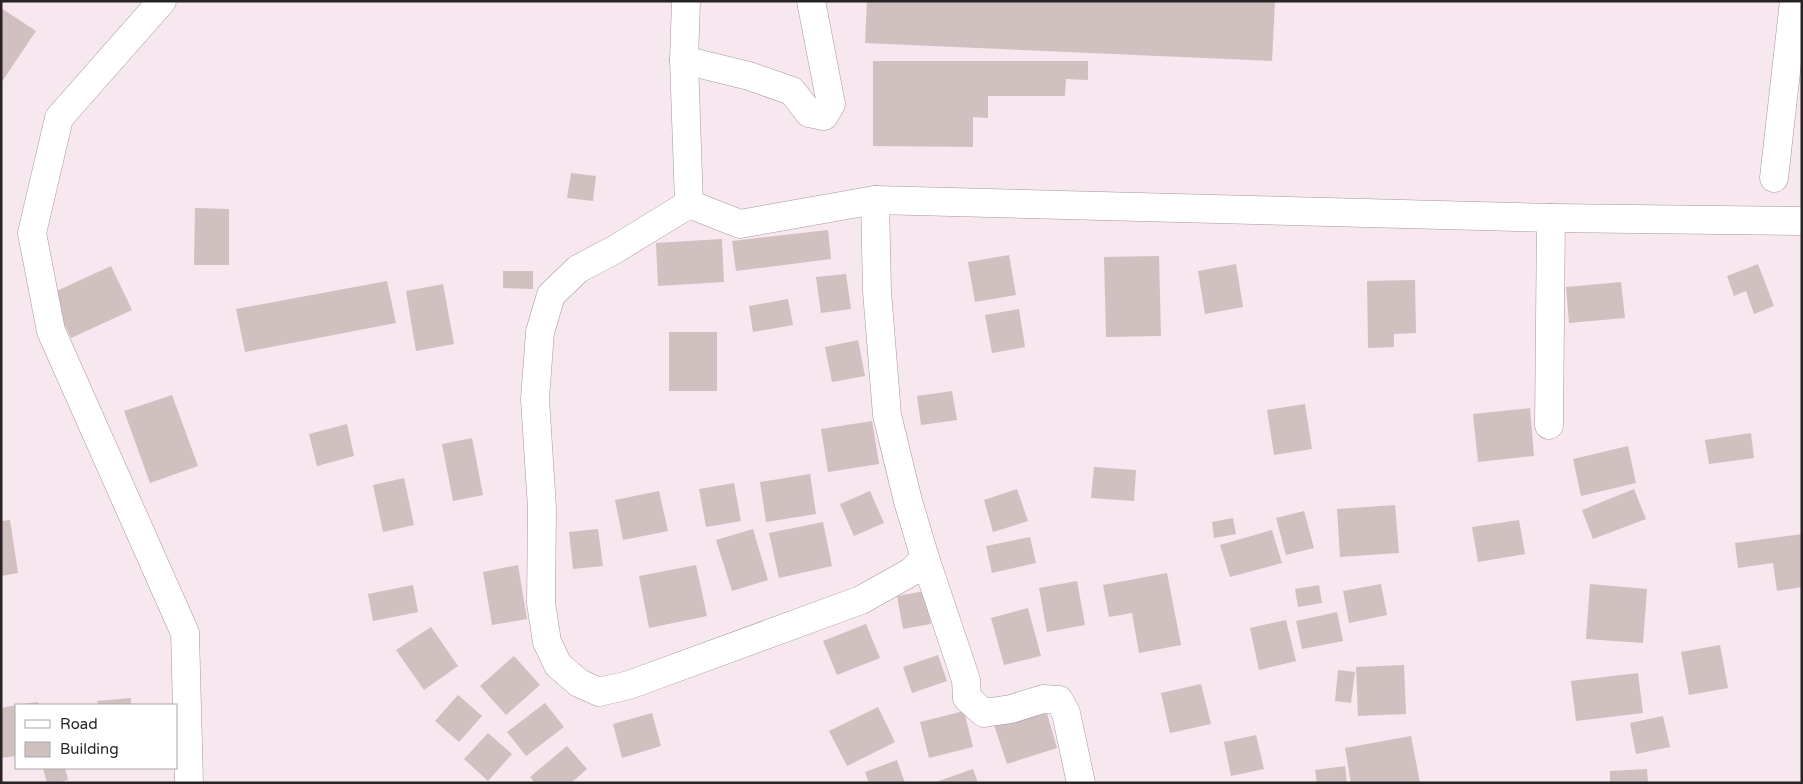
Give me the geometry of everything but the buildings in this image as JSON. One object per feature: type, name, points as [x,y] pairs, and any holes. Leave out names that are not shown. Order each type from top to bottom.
[{"type":"street","points":[[162,1],[60,118],[32,233],[51,331],[185,633],[189,783]]},
{"type":"street","points":[[686,1],[684,60],[689,204]]},
{"type":"street","points":[[684,60],[749,76],[792,91],[809,113],[824,116],[831,104],[811,1]]},
{"type":"street","points":[[1774,178],[1794,1]]},
{"type":"street","points":[[689,204],[740,224],[875,200],[1551,218],[1802,221]]},
{"type":"street","points":[[875,200],[877,291],[887,414],[908,501],[966,680],[967,698],[984,713],[1011,709],[1044,699],[1059,700],[1066,713],[1081,783]]},
{"type":"street","points":[[689,204],[614,250],[578,269],[551,295],[540,332],[535,399],[542,508],[541,602],[548,642],[558,665],[578,683],[599,692],[629,685],[861,600],[911,572],[926,558]]},
{"type":"street","points":[[1549,425],[1551,218]]}]
